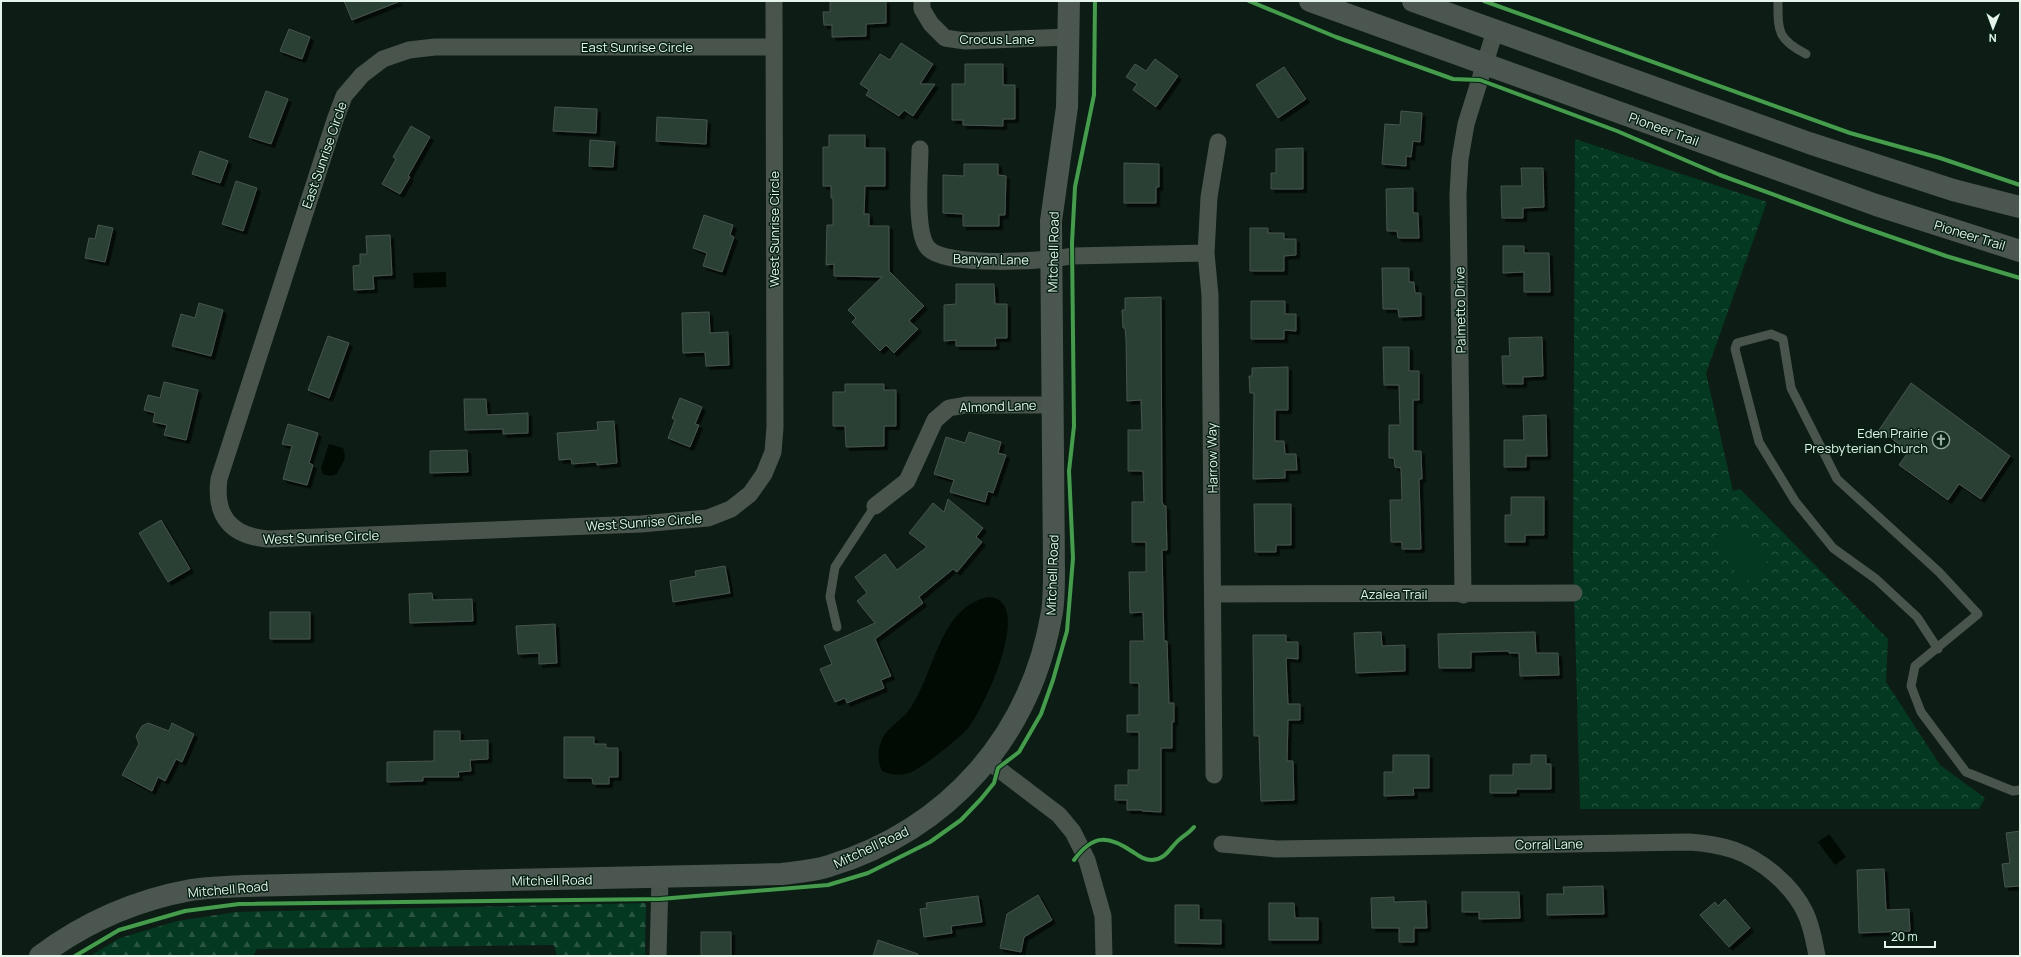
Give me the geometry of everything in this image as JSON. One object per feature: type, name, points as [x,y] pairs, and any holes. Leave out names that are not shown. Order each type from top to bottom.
[{"type":"main road","name":"Mitchell Road","points":[[40,956],[60,941],[102,918],[146,901],[191,890],[243,886],[660,878],[782,874],[828,867],[898,837],[938,812],[969,782],[1004,740],[1026,699],[1043,652],[1052,611],[1054,570],[1051,222],[1067,107],[1069,1]]},
{"type":"main road","name":"Pioneer Trail","points":[[1310,1],[1876,205],[2020,251]]},
{"type":"main road","points":[[1413,1],[1832,150],[1953,190],[2020,207]]},
{"type":"street","name":"West Sunrise Circle","points":[[219,479],[217,493],[219,506],[226,519],[236,531],[251,538],[268,539],[641,524],[708,518],[731,509],[750,494],[764,474],[774,452],[774,1]]},
{"type":"street","name":"Crocus Lane","points":[[922,1],[922,9],[931,24],[945,38],[965,41],[1069,37]]},
{"type":"street","name":"Palmetto Drive","points":[[1463,594],[1458,194],[1460,159],[1466,124],[1495,31]]},
{"type":"street","name":"East Sunrise Circle","points":[[219,479],[335,120],[344,96],[362,75],[383,59],[409,50],[435,47],[773,47]]},
{"type":"street","name":"Harrow Way","points":[[1214,775],[1214,594],[1210,295],[1206,253],[1209,197],[1218,142]]},
{"type":"street","name":"Banyan Lane","points":[[920,149],[919,225],[928,249],[942,257],[960,261],[1052,260],[1072,256],[1206,253]]},
{"type":"street","name":"Almond Lane","points":[[875,506],[907,480],[935,420],[949,408],[966,405],[1052,404]]},
{"type":"street","name":"Azalea Trail","points":[[1214,594],[1574,593]]},
{"type":"street","points":[[988,761],[1059,815],[1073,832],[1087,860],[1103,916],[1104,956]]},
{"type":"street","name":"Corral Lane","points":[[1222,844],[1277,849],[1689,842],[1710,844],[1735,850],[1779,879],[1795,896],[1805,912],[1812,931],[1817,956]]},
{"type":"street","points":[[658,956],[660,878]]},
{"type":"lane","points":[[1778,1],[1778,27],[1782,37],[1792,47],[1806,54]]},
{"type":"lane","points":[[1938,649],[1917,617],[1876,579],[1833,548],[1795,501],[1759,442],[1735,349],[1737,343],[1771,334],[1783,339],[1791,388],[1837,479],[1939,572],[1978,614],[1938,649],[1915,666],[1911,686],[1921,712],[1966,772],[2013,790],[2020,790]]},
{"type":"lane","points":[[837,627],[830,597],[835,567],[875,506]]},
{"type":"green space","points":[[1575,139],[1767,202],[1706,373],[1733,491],[1740,489],[1888,639],[1886,682],[1940,765],[1985,798],[1979,809],[1580,809],[1573,554]]},
{"type":"green space","points":[[1737,521],[1769,565],[1743,583],[1711,539]]},
{"type":"green space","points":[[646,903],[645,956],[557,956],[554,945],[257,949],[253,956],[90,956],[120,938],[177,921],[236,912]]},
{"type":"shaded area","points":[[446,272],[446,287],[414,288],[413,273]]},
{"type":"shaded area","points":[[329,444],[343,448],[345,456],[337,474],[330,476],[323,474],[321,468]]},
{"type":"shaded area","points":[[988,597],[1002,602],[1007,615],[1007,634],[994,678],[976,716],[969,727],[958,738],[915,770],[898,775],[882,771],[879,761],[879,753],[883,737],[909,710],[918,696],[948,628],[958,614],[971,604]]},
{"type":"shaded area","points":[[1829,834],[1846,857],[1835,865],[1818,842]]},
{"type":"building","points":[[344,1],[398,1],[398,2],[352,20]]},
{"type":"building","points":[[830,1],[886,1],[886,23],[866,24],[866,36],[832,37],[832,25],[824,25],[823,12],[830,12]]},
{"type":"building","points":[[289,29],[310,37],[302,59],[280,51]]},
{"type":"building","points":[[901,43],[933,64],[920,84],[935,84],[913,116],[904,110],[899,116],[866,95],[869,90],[860,84],[880,54],[890,60]]},
{"type":"building","points":[[1155,59],[1178,76],[1156,107],[1133,90],[1137,84],[1126,77],[1135,64],[1146,71]]},
{"type":"building","points":[[965,64],[1003,64],[1003,85],[1015,85],[1015,119],[1003,119],[1003,126],[963,125],[963,120],[952,120],[952,84],[965,84]]},
{"type":"building","points":[[1284,67],[1306,99],[1278,118],[1256,85]]},
{"type":"building","points":[[266,91],[288,99],[271,144],[249,137]]},
{"type":"building","points":[[555,107],[597,109],[596,133],[553,131]]},
{"type":"building","points":[[1401,111],[1422,113],[1420,142],[1413,141],[1411,157],[1406,156],[1406,166],[1382,164],[1385,124],[1400,125]]},
{"type":"building","points":[[657,117],[707,120],[706,144],[656,141]]},
{"type":"building","points":[[411,126],[430,137],[408,176],[410,177],[400,194],[382,184],[396,159],[393,157]]},
{"type":"building","points":[[829,135],[865,135],[865,148],[885,148],[885,186],[865,186],[864,214],[869,214],[869,226],[889,226],[889,271],[924,306],[909,321],[918,329],[894,353],[886,345],[880,351],[852,322],[856,318],[848,310],[882,277],[834,276],[834,264],[826,265],[827,225],[833,225],[833,198],[831,198],[831,186],[823,186],[823,147],[829,147]]},
{"type":"building","points":[[590,140],[615,142],[613,167],[589,166]]},
{"type":"building","points":[[1303,148],[1303,189],[1271,189],[1271,173],[1276,173],[1276,149]]},
{"type":"building","points":[[200,151],[228,161],[220,183],[192,174]]},
{"type":"building","points":[[1124,163],[1159,164],[1159,187],[1156,187],[1156,203],[1124,203]]},
{"type":"building","points":[[964,164],[998,164],[998,175],[1006,176],[1005,215],[999,215],[999,226],[963,226],[963,214],[943,213],[943,175],[964,176]]},
{"type":"building","points":[[1521,168],[1543,168],[1544,207],[1523,208],[1523,218],[1502,218],[1501,186],[1522,186]]},
{"type":"building","points":[[236,181],[257,188],[243,231],[222,224]]},
{"type":"building","points":[[1413,188],[1413,213],[1418,213],[1419,238],[1398,238],[1397,231],[1387,231],[1386,189]]},
{"type":"building","points":[[704,215],[733,225],[730,235],[734,237],[722,272],[703,266],[707,253],[693,248]]},
{"type":"building","points":[[98,225],[113,228],[105,262],[85,258],[89,238],[95,239]]},
{"type":"building","points":[[1250,228],[1268,228],[1268,233],[1284,233],[1284,239],[1296,239],[1296,255],[1284,256],[1284,271],[1250,271]]},
{"type":"building","points":[[390,235],[392,275],[373,276],[374,289],[354,290],[353,266],[360,265],[360,254],[367,254],[366,236]]},
{"type":"building","points":[[1503,246],[1524,246],[1524,253],[1549,253],[1550,292],[1524,292],[1524,272],[1503,273]]},
{"type":"building","points":[[1382,268],[1409,268],[1409,282],[1414,282],[1415,293],[1421,293],[1421,316],[1399,317],[1398,309],[1383,309]]},
{"type":"building","points":[[956,284],[994,284],[995,304],[1007,304],[1007,338],[995,338],[996,346],[956,346],[956,340],[944,341],[944,305],[956,304]]},
{"type":"building","points":[[1161,297],[1162,502],[1164,506],[1166,506],[1167,550],[1162,550],[1164,641],[1167,641],[1169,703],[1174,703],[1174,722],[1172,722],[1172,748],[1161,748],[1161,812],[1127,810],[1127,800],[1115,800],[1115,785],[1128,785],[1128,770],[1139,770],[1139,732],[1127,732],[1127,715],[1139,715],[1139,683],[1130,683],[1130,641],[1144,641],[1143,612],[1130,613],[1129,572],[1146,572],[1146,542],[1132,542],[1132,502],[1144,502],[1143,471],[1128,471],[1128,430],[1142,430],[1141,400],[1127,401],[1126,339],[1125,328],[1123,328],[1122,310],[1125,310],[1125,298]]},
{"type":"building","points":[[1251,301],[1285,301],[1285,314],[1296,314],[1296,331],[1284,330],[1284,339],[1251,339]]},
{"type":"building","points":[[199,303],[223,310],[211,356],[172,346],[181,314],[195,318]]},
{"type":"building","points":[[709,312],[710,333],[728,332],[729,365],[706,366],[705,352],[683,353],[682,313]]},
{"type":"building","points":[[328,336],[349,343],[329,398],[308,390]]},
{"type":"building","points":[[1542,337],[1543,376],[1523,377],[1523,384],[1503,384],[1502,356],[1510,356],[1509,338]]},
{"type":"building","points":[[1383,347],[1409,347],[1409,371],[1419,371],[1419,400],[1413,400],[1413,451],[1421,451],[1422,479],[1419,479],[1421,549],[1402,549],[1402,542],[1391,542],[1390,500],[1402,500],[1401,468],[1395,467],[1394,458],[1389,458],[1389,425],[1400,425],[1399,385],[1384,385]]},
{"type":"building","points":[[1288,367],[1288,410],[1275,410],[1275,441],[1284,441],[1285,454],[1296,454],[1297,470],[1285,470],[1285,478],[1253,479],[1254,393],[1250,393],[1249,376],[1252,376],[1252,368]]},
{"type":"building","points":[[164,382],[198,390],[186,440],[164,435],[167,425],[153,422],[155,413],[144,410],[148,395],[160,398]]},
{"type":"building","name":"Eden Prairie Presbyterian Church","points":[[1911,383],[2010,456],[1981,499],[1959,484],[1948,500],[1899,465],[1909,451],[1879,430]]},
{"type":"building","points":[[845,384],[884,384],[884,390],[896,390],[896,426],[884,426],[884,446],[846,447],[845,426],[833,426],[833,392],[845,392]]},
{"type":"building","points":[[680,398],[702,407],[695,424],[699,425],[690,447],[668,438],[675,420],[672,418]]},
{"type":"building","points":[[464,399],[486,399],[487,415],[528,413],[528,433],[503,434],[503,429],[465,430]]},
{"type":"building","points":[[1546,415],[1547,456],[1526,456],[1526,467],[1504,467],[1504,440],[1524,440],[1523,416]]},
{"type":"building","points":[[614,421],[617,463],[597,465],[597,462],[572,464],[571,459],[559,460],[557,433],[598,430],[597,422]]},
{"type":"building","points":[[288,424],[318,433],[309,463],[313,465],[307,485],[283,479],[292,446],[282,444]]},
{"type":"building","points":[[969,432],[1001,442],[998,453],[1006,455],[993,493],[988,491],[985,502],[950,492],[954,480],[934,474],[946,437],[965,443]]},
{"type":"building","points":[[467,450],[468,472],[430,473],[430,451]]},
{"type":"building","points":[[1511,497],[1544,497],[1544,535],[1525,535],[1525,542],[1505,542],[1505,515],[1511,515]]},
{"type":"building","points":[[948,499],[983,528],[976,537],[982,542],[957,572],[953,569],[919,597],[923,603],[875,639],[891,676],[881,680],[884,688],[847,703],[845,698],[835,702],[820,669],[832,664],[824,646],[875,623],[857,601],[867,593],[855,577],[885,554],[897,570],[927,547],[909,533],[933,503],[944,512]]},
{"type":"building","points":[[1254,504],[1291,504],[1291,545],[1276,545],[1276,552],[1255,552]]},
{"type":"building","points":[[161,520],[190,569],[168,582],[139,533]]},
{"type":"building","points":[[725,566],[730,593],[673,602],[670,581],[696,576],[695,571]]},
{"type":"building","points":[[432,593],[433,600],[472,599],[473,621],[410,623],[409,594]]},
{"type":"building","points":[[270,612],[310,612],[310,639],[270,639]]},
{"type":"building","points":[[555,624],[557,663],[539,664],[539,653],[518,654],[516,626]]},
{"type":"building","points":[[1381,632],[1382,646],[1405,645],[1405,671],[1356,673],[1354,633]]},
{"type":"building","points":[[1535,632],[1536,653],[1558,653],[1559,675],[1520,676],[1519,653],[1509,653],[1509,651],[1471,652],[1471,668],[1439,668],[1438,634]]},
{"type":"building","points":[[1253,635],[1286,635],[1286,642],[1298,642],[1298,659],[1286,658],[1288,704],[1300,704],[1300,720],[1288,720],[1287,761],[1293,761],[1294,800],[1261,801],[1259,736],[1254,736]]},
{"type":"building","points":[[148,723],[169,731],[172,723],[194,734],[182,762],[176,759],[165,781],[158,777],[152,791],[122,775],[139,744],[136,736],[142,726]]},
{"type":"building","points":[[434,731],[460,731],[460,741],[488,740],[488,759],[470,760],[471,771],[458,772],[459,777],[423,777],[423,781],[387,782],[387,762],[434,761]]},
{"type":"building","points":[[564,737],[594,737],[594,744],[606,744],[606,748],[618,748],[618,777],[609,777],[609,784],[593,784],[592,778],[564,778]]},
{"type":"building","points":[[1393,755],[1429,755],[1429,788],[1413,788],[1414,795],[1384,796],[1384,772],[1393,772]]},
{"type":"building","points":[[1531,755],[1546,755],[1546,764],[1551,764],[1551,789],[1516,789],[1516,793],[1490,793],[1490,775],[1513,775],[1513,764],[1531,764]]},
{"type":"building","points":[[2020,831],[2020,886],[2005,887],[2002,864],[2010,863],[2006,833]]},
{"type":"building","points":[[1884,869],[1886,910],[1909,909],[1910,931],[1859,933],[1857,870]]},
{"type":"building","points":[[1603,886],[1604,914],[1547,915],[1547,894],[1564,894],[1563,887]]},
{"type":"building","points":[[1462,892],[1519,892],[1520,918],[1479,919],[1479,912],[1462,912]]},
{"type":"building","points":[[1038,895],[1052,920],[1024,937],[1021,952],[1000,948],[1007,914]]},
{"type":"building","points":[[978,896],[982,922],[951,926],[952,933],[924,937],[920,909],[927,908],[926,903]]},
{"type":"building","points":[[1394,897],[1394,902],[1426,901],[1427,928],[1414,928],[1414,942],[1399,942],[1399,928],[1372,928],[1371,898]]},
{"type":"building","points":[[1725,899],[1750,928],[1729,947],[1700,915],[1715,902],[1718,906]]},
{"type":"building","points":[[1269,903],[1294,903],[1295,918],[1318,918],[1318,940],[1269,940]]},
{"type":"building","points":[[1175,905],[1199,905],[1199,920],[1221,920],[1221,944],[1175,943]]},
{"type":"building","points":[[701,932],[731,932],[731,956],[701,956]]},
{"type":"building","points":[[878,940],[918,954],[917,956],[873,956]]},
{"type":"cycle path","points":[[75,956],[119,930],[185,911],[239,904],[660,899],[828,885],[868,873],[930,842],[961,820],[994,783],[998,768],[1019,752],[1041,714],[1053,680],[1067,631],[1073,558],[1069,471],[1074,426],[1072,243],[1075,187],[1094,95],[1095,1]]},
{"type":"cycle path","points":[[1249,1],[1336,37],[1453,79],[1480,80],[1617,131],[1720,175],[1851,223],[1946,256],[2020,278]]},
{"type":"cycle path","points":[[1484,1],[1850,133],[1940,158],[2020,185]]},
{"type":"cycle path","points":[[1074,860],[1088,845],[1101,840],[1116,842],[1144,859],[1157,859],[1165,855],[1194,827]]},
{"type":"place","name":"Eden Prairie Presbyterian Church","points":[[1941,440]]}]
